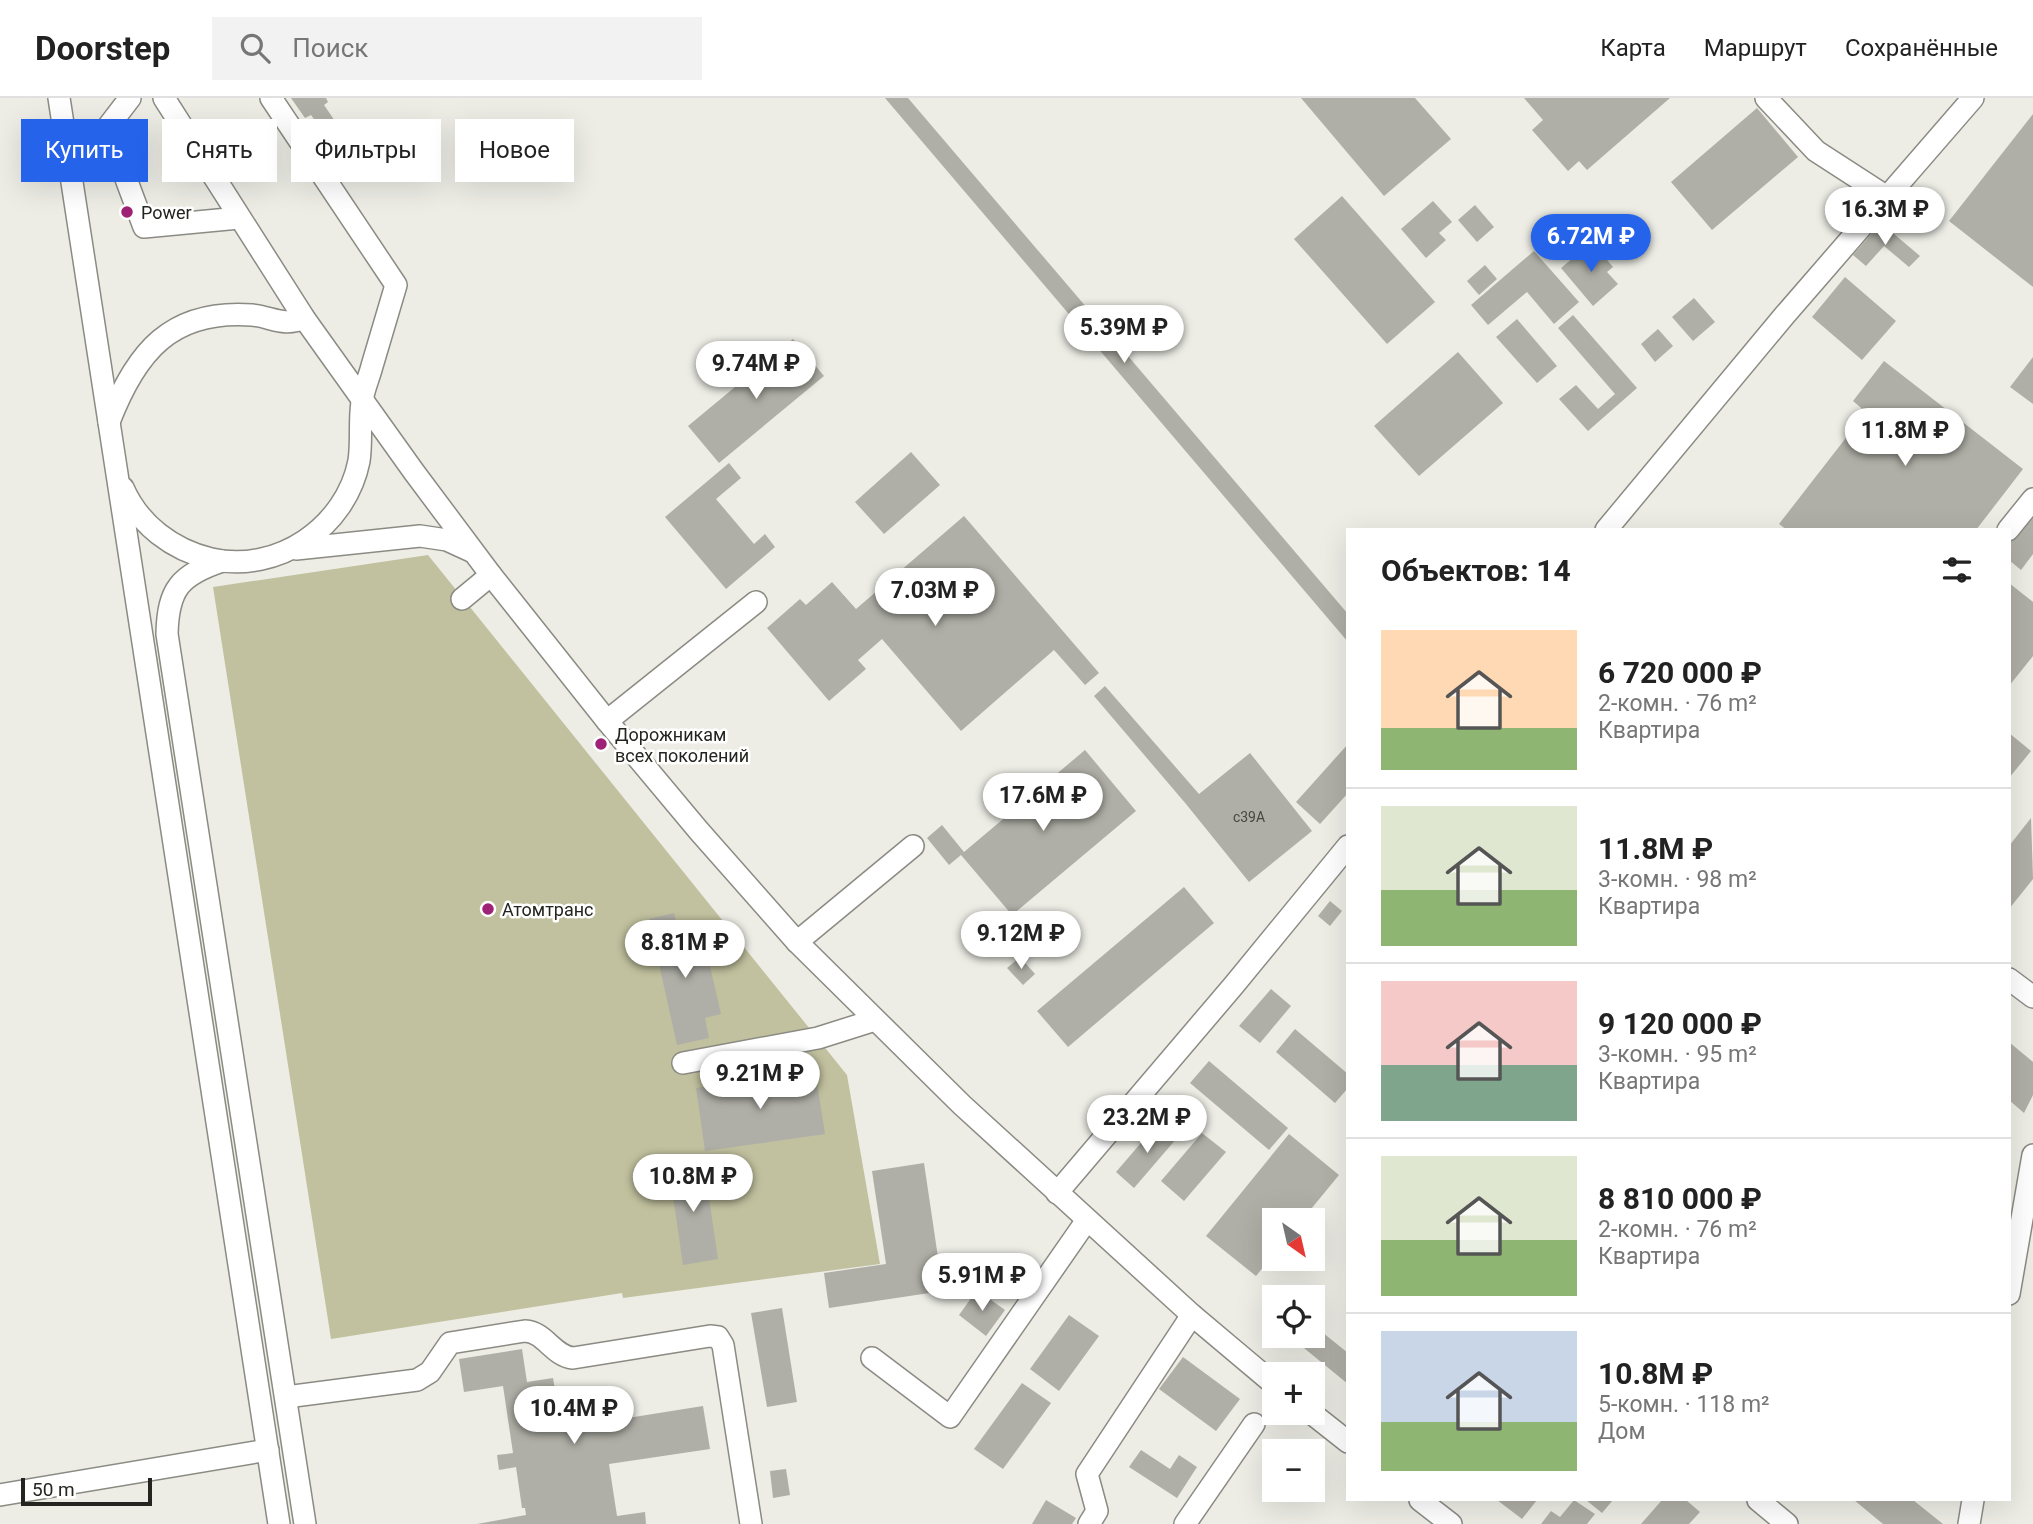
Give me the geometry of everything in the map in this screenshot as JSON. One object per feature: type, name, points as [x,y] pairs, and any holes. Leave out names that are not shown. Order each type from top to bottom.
[{"type":"street","points":[[59,98],[279,1524]]},
{"type":"street","points":[[130,98],[107,128],[144,227],[239,218]]},
{"type":"street","points":[[164,98],[304,318],[473,552],[607,720],[797,942],[962,1105],[1192,1315],[1262,1374]]},
{"type":"street","points":[[271,98],[396,285],[362,401],[359,462],[350,489],[335,514],[315,534],[290,550]]},
{"type":"street","points":[[1766,98],[1816,151],[1887,197]]},
{"type":"street","points":[[1608,528],[1784,316],[1973,98]]},
{"type":"street","points":[[109,424],[122,390],[139,361],[163,337],[194,321],[227,313],[259,316],[291,324],[304,318]]},
{"type":"street","points":[[116,470],[125,493],[138,514],[155,532],[198,556],[222,561],[257,560],[290,550],[420,536],[447,540],[473,552]]},
{"type":"street","points":[[2010,528],[2033,499]]},
{"type":"street","points":[[222,561],[200,568],[184,579],[167,609],[167,634],[305,1524]]},
{"type":"street","points":[[462,599],[491,575]]},
{"type":"street","points":[[607,720],[756,602]]},
{"type":"street","points":[[797,942],[913,846]]},
{"type":"street","points":[[1057,1193],[1346,848]]},
{"type":"street","points":[[186,927],[212,923]]},
{"type":"street","points":[[2011,980],[2033,997]]},
{"type":"street","points":[[683,1063],[818,1038],[875,1020]]},
{"type":"street","points":[[2011,1282],[2033,1155]]},
{"type":"street","points":[[872,1359],[950,1417],[1087,1220]]},
{"type":"street","points":[[1089,1524],[1097,1511],[1087,1474],[1192,1315]]},
{"type":"street","points":[[286,1397],[417,1380],[429,1372],[450,1343],[525,1331],[537,1335],[560,1354],[573,1358],[710,1336],[718,1337],[723,1345],[751,1524]]},
{"type":"street","points":[[1185,1524],[1254,1424]]},
{"type":"street","points":[[1325,1424],[1346,1440]]},
{"type":"street","points":[[0,1495],[268,1450]]},
{"type":"street","points":[[1421,1501],[1451,1524]]},
{"type":"street","points":[[1759,1501],[1787,1524]]},
{"type":"street","points":[[1969,1524],[1973,1501]]},
{"type":"green space","name":"Атомтранс","points":[[428,555],[847,1075],[880,1264],[623,1298],[622,1293],[331,1339],[213,587]]},
{"type":"building","points":[[291,98],[326,98],[328,102],[324,105],[334,119],[314,119],[311,115],[305,118]]},
{"type":"building","points":[[885,98],[908,98],[1346,612],[1346,640]]},
{"type":"building","points":[[1301,98],[1415,98],[1451,139],[1384,196]]},
{"type":"building","points":[[1524,98],[1670,98],[1587,170],[1579,161],[1568,171],[1532,130],[1543,120]]},
{"type":"building","points":[[1757,108],[1798,157],[1712,230],[1671,182]]},
{"type":"building","points":[[2033,114],[2033,287],[1949,221]]},
{"type":"building","points":[[1342,196],[1435,302],[1387,344],[1294,239]]},
{"type":"building","points":[[1433,201],[1452,222],[1439,233],[1446,240],[1426,258],[1401,229]]},
{"type":"building","points":[[1475,205],[1494,227],[1477,242],[1458,220]]},
{"type":"building","points":[[1576,219],[1587,231],[1568,248],[1557,236]]},
{"type":"building","points":[[1881,223],[1920,256],[1909,267],[1884,246],[1866,266],[1853,255]]},
{"type":"building","points":[[1592,242],[1613,267],[1607,272],[1618,284],[1593,306],[1561,268]]},
{"type":"building","points":[[1534,251],[1579,302],[1554,324],[1527,292],[1488,325],[1471,305]]},
{"type":"building","points":[[1485,265],[1497,279],[1479,295],[1467,281]]},
{"type":"building","points":[[1845,277],[1896,321],[1862,360],[1812,317]]},
{"type":"building","points":[[1694,298],[1715,322],[1693,341],[1672,317]]},
{"type":"building","points":[[1573,315],[1637,388],[1588,431],[1559,399],[1576,385],[1598,409],[1615,394],[1558,328]]},
{"type":"building","points":[[1517,319],[1557,366],[1537,383],[1496,337]]},
{"type":"building","points":[[1658,329],[1673,346],[1655,362],[1641,344]]},
{"type":"building","points":[[793,339],[824,376],[719,463],[688,426]]},
{"type":"building","points":[[1458,352],[1503,403],[1419,476],[1374,426]]},
{"type":"building","points":[[2033,357],[2033,404],[2010,387]]},
{"type":"building","points":[[1884,361],[2023,469],[1978,528],[1784,528],[1779,524],[1866,412],[1853,401]]},
{"type":"building","points":[[911,452],[940,485],[884,534],[855,502]]},
{"type":"building","points":[[729,463],[741,478],[716,499],[754,544],[765,534],[775,547],[726,589],[665,517]]},
{"type":"building","points":[[2033,512],[2033,554],[2021,570],[2011,562],[2011,540]]},
{"type":"building","points":[[964,516],[1099,673],[1085,685],[1054,650],[961,731],[882,639],[858,660],[866,669],[829,701],[767,628],[800,599],[806,605],[832,582],[856,609]]},
{"type":"building","points":[[2011,585],[2033,602],[2033,656],[2011,684]]},
{"type":"building","points":[[1105,686],[1199,794],[1250,753],[1312,831],[1249,882],[1094,696]]},
{"type":"building","points":[[2011,735],[2031,751],[2011,776]]},
{"type":"building","points":[[1346,746],[1346,795],[1320,824],[1296,802]]},
{"type":"building","points":[[1085,750],[1136,811],[1012,915],[961,855],[949,865],[927,838],[942,825],[964,852]]},
{"type":"building","points":[[2031,818],[2033,879],[2011,906],[2011,843]]},
{"type":"building","points":[[1184,887],[1214,923],[1068,1047],[1037,1011]]},
{"type":"building","points":[[1330,901],[1342,911],[1330,926],[1318,916]]},
{"type":"building","points":[[674,913],[680,939],[699,935],[703,954],[707,953],[721,1014],[705,1018],[709,1038],[677,1045],[649,919]]},
{"type":"building","points":[[1020,957],[1035,974],[1023,985],[1007,968]]},
{"type":"building","points":[[1271,989],[1291,1006],[1260,1043],[1239,1026]]},
{"type":"building","points":[[1295,1029],[1346,1072],[1346,1090],[1335,1103],[1276,1052]]},
{"type":"building","points":[[2011,1044],[2033,1062],[2033,1095],[2024,1113],[2011,1102]]},
{"type":"building","points":[[1209,1061],[1288,1128],[1269,1150],[1190,1083]]},
{"type":"building","points":[[815,1070],[825,1134],[705,1151],[696,1088]]},
{"type":"building","points":[[1159,1122],[1177,1138],[1134,1188],[1116,1172]]},
{"type":"building","points":[[1202,1133],[1226,1152],[1184,1201],[1161,1181]]},
{"type":"building","points":[[1289,1134],[1339,1175],[1312,1208],[1262,1208],[1262,1269],[1256,1276],[1206,1236]]},
{"type":"building","points":[[924,1163],[943,1291],[829,1308],[824,1273],[886,1264],[872,1171]]},
{"type":"building","points":[[704,1164],[718,1259],[683,1265],[669,1169]]},
{"type":"building","points":[[977,1290],[1005,1310],[986,1336],[959,1315]]},
{"type":"building","points":[[782,1308],[797,1402],[767,1407],[751,1313]]},
{"type":"building","points":[[1069,1315],[1099,1336],[1059,1391],[1030,1369]]},
{"type":"building","points":[[1325,1334],[1346,1351],[1346,1382],[1325,1365],[1325,1362],[1321,1362],[1304,1348],[1325,1348]]},
{"type":"building","points":[[522,1349],[527,1382],[553,1378],[561,1427],[600,1421],[598,1409],[613,1406],[615,1420],[703,1406],[710,1449],[609,1464],[617,1516],[645,1512],[646,1524],[477,1524],[526,1515],[525,1508],[522,1508],[516,1467],[499,1470],[497,1455],[513,1453],[503,1386],[464,1392],[459,1359]]},
{"type":"building","points":[[1183,1357],[1240,1399],[1216,1431],[1159,1389]]},
{"type":"building","points":[[1022,1383],[1051,1403],[1003,1469],[974,1449]]},
{"type":"building","points":[[1141,1450],[1170,1469],[1179,1455],[1197,1467],[1177,1498],[1129,1467]]},
{"type":"building","points":[[786,1469],[790,1495],[773,1498],[770,1471]]},
{"type":"building","points":[[1046,1500],[1076,1518],[1072,1524],[1032,1524]]},
{"type":"building","points":[[1498,1501],[1536,1501],[1522,1519]]},
{"type":"building","points":[[1573,1501],[1595,1514],[1587,1524],[1541,1524],[1551,1511],[1560,1517]]},
{"type":"building","points":[[1587,1501],[1612,1501],[1602,1513]]},
{"type":"building","points":[[1661,1501],[1687,1501],[1700,1512],[1689,1524],[1641,1524]]},
{"type":"building","points":[[1855,1501],[1914,1501],[1943,1524],[1883,1524]]},
{"type":"place","name":"Power","points":[[127,212]]},
{"type":"place","name":"Дорожникам всех поколений","points":[[601,744]]},
{"type":"place","name":"Атомтранс","points":[[488,909]]}]
